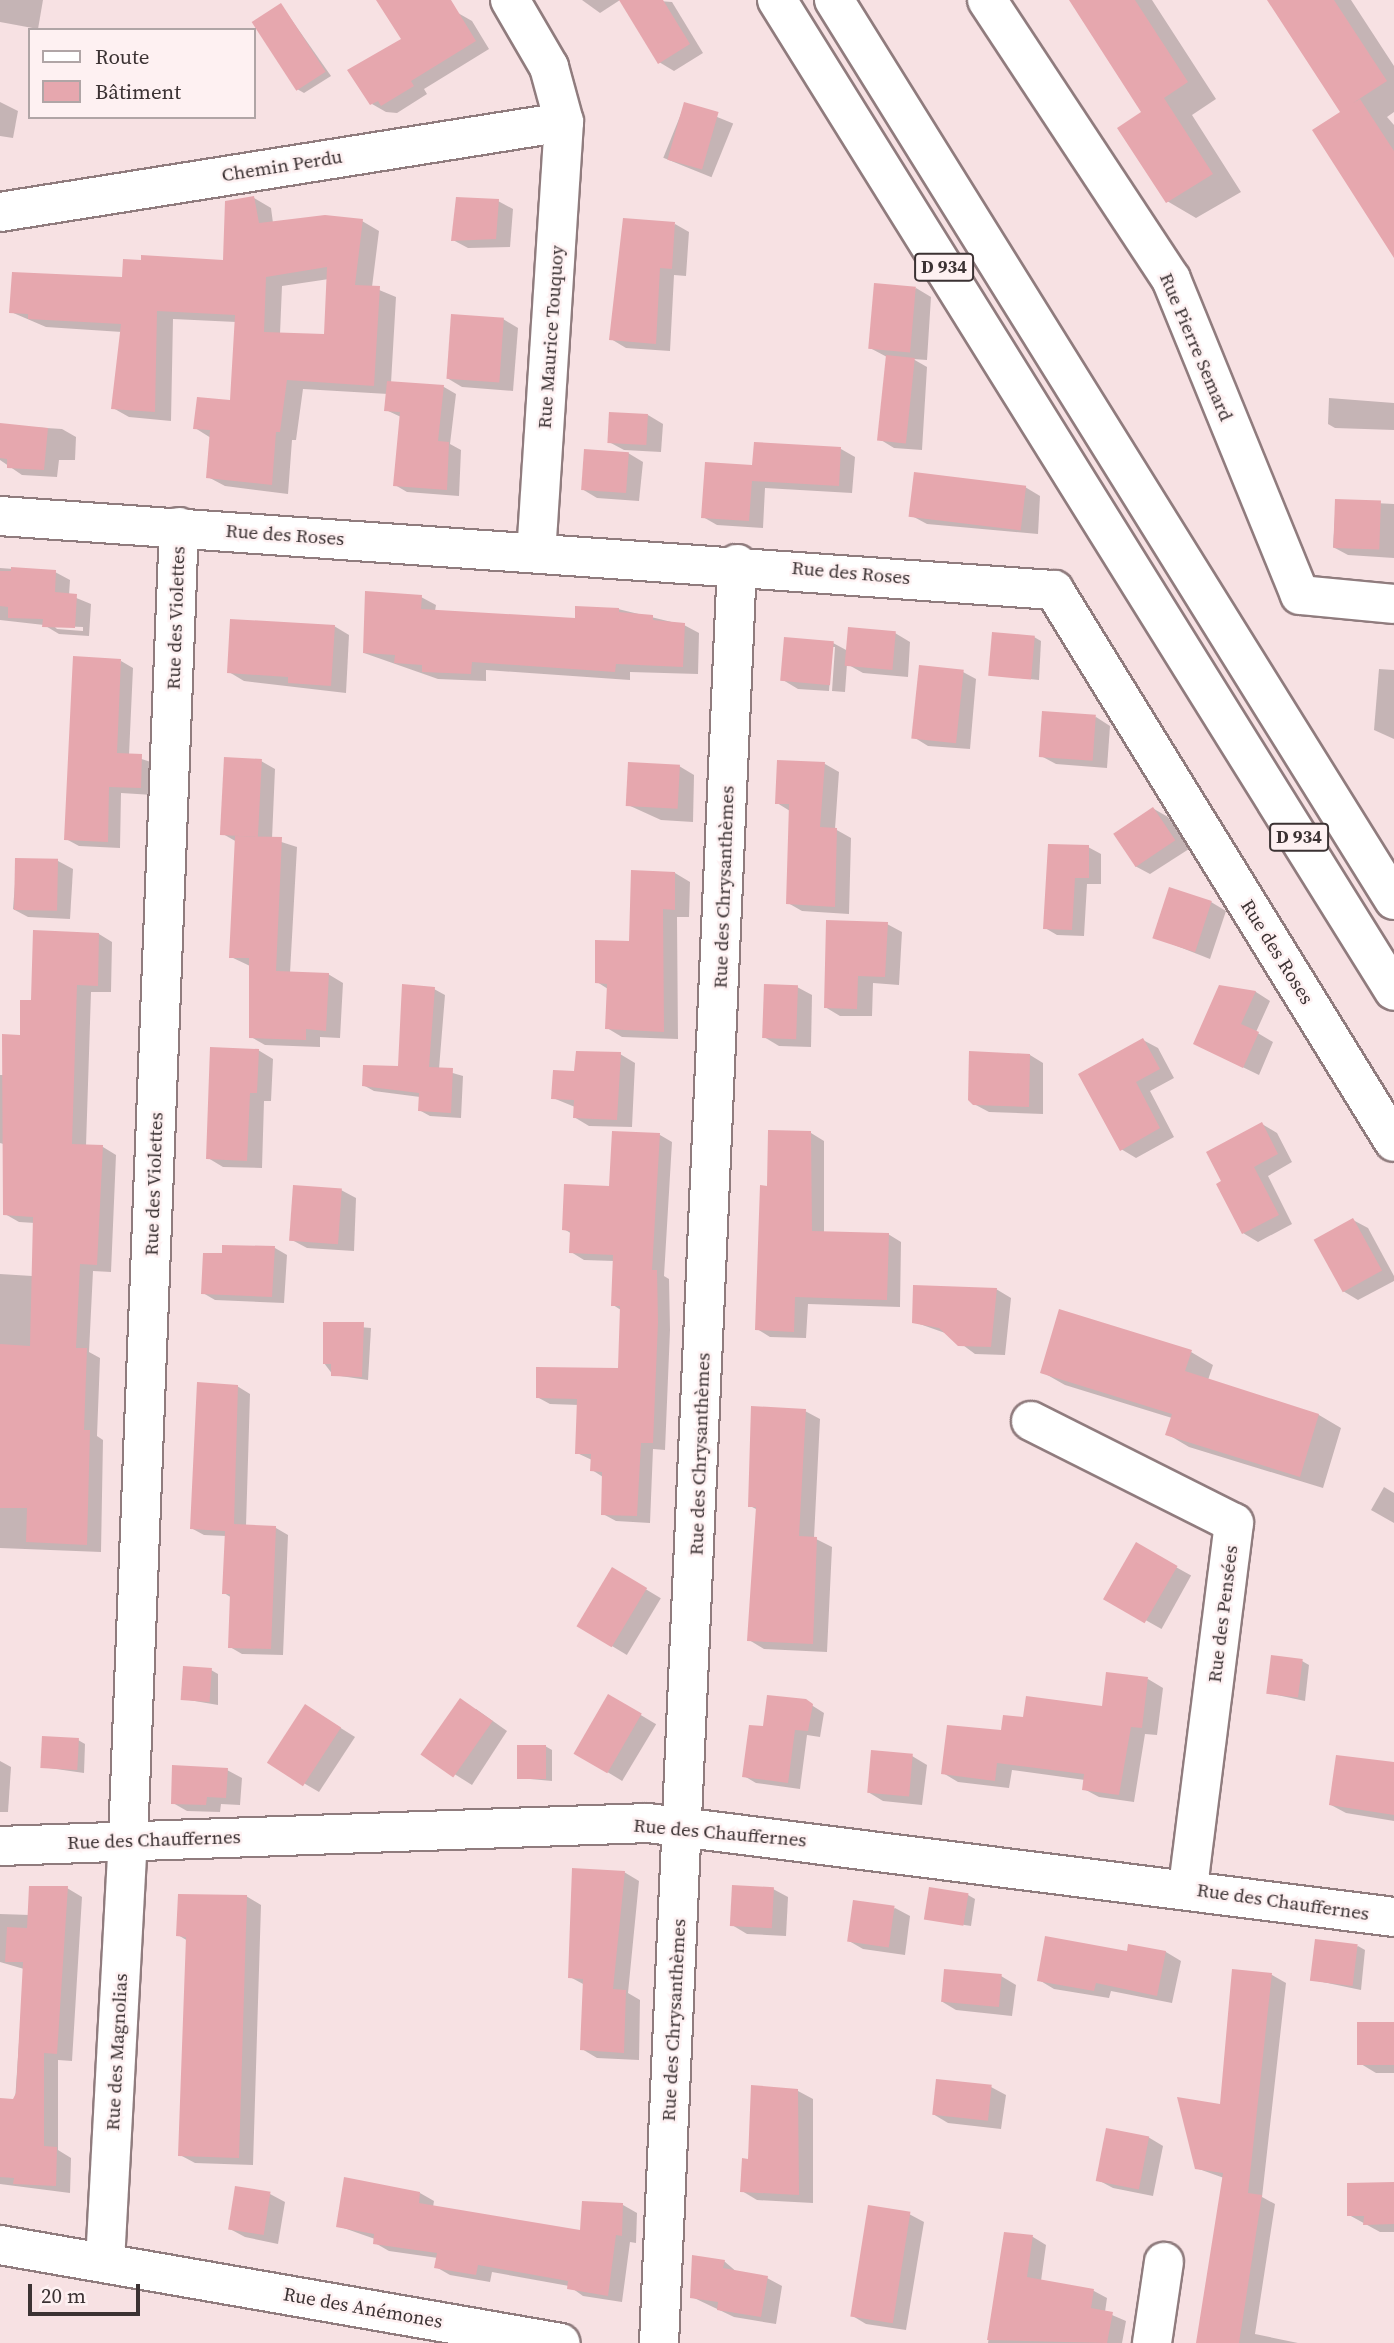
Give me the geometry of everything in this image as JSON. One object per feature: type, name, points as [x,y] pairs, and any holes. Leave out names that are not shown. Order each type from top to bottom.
[{"type":"main road","name":"Rue Maurice Touquoy","points":[[510,0],[549,67],[564,122],[536,552]]},
{"type":"main road","name":"D 934","points":[[777,0],[1112,533],[1394,991]]},
{"type":"main road","name":"D 934","points":[[834,0],[1164,524],[1246,667],[1394,900]]},
{"type":"main road","name":"Rue Pierre Semard","points":[[987,0],[1171,279],[1300,595],[1394,604]]},
{"type":"main road","name":"Chemin Perdu","points":[[0,212],[564,122]]},
{"type":"main road","name":"Rue des Roses","points":[[0,516],[737,564],[1054,590],[1394,1142]]},
{"type":"main road","name":"Rue des Violettes","points":[[128,1841],[179,527]]},
{"type":"main road","name":"Rue des Chrysanthèmes","points":[[659,2343],[684,1827],[737,564]]},
{"type":"main road","name":"Rue des Pensées","points":[[1031,1421],[1234,1523],[1188,1888]]},
{"type":"main road","name":"Rue des Chauffernes","points":[[0,1846],[649,1823],[1188,1888],[1394,1917]]},
{"type":"main road","name":"Rue des Magnolias","points":[[105,2262],[128,1841]]},
{"type":"main road","name":"Rue des Anémones","points":[[0,2245],[561,2343]]},
{"type":"main road","points":[[1152,2343],[1164,2262]]},
{"type":"building","points":[[376,0],[451,0],[476,41],[411,81],[414,86],[381,106],[378,101],[370,105],[347,70],[401,39]]},
{"type":"building","points":[[619,0],[663,0],[690,44],[658,64]]},
{"type":"building","points":[[1069,0],[1135,0],[1188,82],[1164,98],[1213,174],[1166,203],[1117,128],[1141,112]]},
{"type":"building","points":[[1267,0],[1334,0],[1387,81],[1353,103],[1360,99],[1394,151],[1394,258],[1312,130],[1340,112]]},
{"type":"building","points":[[281,3],[326,72],[296,91],[252,22]]},
{"type":"building","points":[[684,102],[719,112],[702,170],[667,160]]},
{"type":"building","points":[[254,196],[259,223],[325,215],[363,219],[355,285],[380,286],[374,386],[287,380],[280,432],[276,432],[272,485],[206,478],[210,430],[193,429],[197,397],[230,400],[235,315],[157,311],[155,412],[111,409],[121,324],[28,319],[28,314],[9,313],[12,272],[122,277],[123,259],[141,260],[141,255],[223,260],[225,201]],"holes":[[[327,267],[324,334],[264,332],[266,277]]]},
{"type":"building","points":[[456,197],[499,199],[496,239],[451,241]]},
{"type":"building","points":[[623,218],[675,222],[672,269],[660,268],[656,344],[609,340]]},
{"type":"building","points":[[874,283],[916,287],[910,352],[868,349]]},
{"type":"building","points":[[451,314],[504,318],[499,383],[446,379]]},
{"type":"building","points":[[886,355],[915,358],[906,444],[877,441]]},
{"type":"building","points":[[387,381],[444,385],[438,441],[449,442],[447,490],[393,486],[400,412],[384,411]]},
{"type":"building","points":[[609,412],[648,414],[646,445],[607,443]]},
{"type":"building","points":[[0,423],[48,428],[44,470],[7,468],[7,459],[0,458]]},
{"type":"building","points":[[754,442],[841,447],[839,486],[752,481],[749,521],[701,518],[705,462],[752,465]]},
{"type":"building","points":[[584,449],[629,452],[626,493],[581,490]]},
{"type":"building","points":[[914,472],[1026,486],[1021,530],[909,517]]},
{"type":"building","points":[[1335,499],[1381,501],[1379,550],[1333,548]]},
{"type":"building","points":[[11,567],[56,570],[55,592],[77,594],[75,628],[42,627],[43,619],[8,618],[8,607],[0,606],[0,571],[11,571]]},
{"type":"building","points":[[365,591],[422,595],[421,609],[575,618],[575,606],[619,608],[619,612],[653,615],[653,620],[685,623],[683,667],[616,664],[615,672],[472,662],[471,674],[422,672],[422,665],[394,663],[395,655],[363,653]]},
{"type":"building","points":[[230,619],[335,625],[331,686],[288,683],[288,677],[227,673]]},
{"type":"building","points":[[848,627],[896,631],[892,670],[845,666]]},
{"type":"building","points":[[992,632],[1035,636],[1031,680],[988,676]]},
{"type":"building","points":[[784,637],[834,641],[830,685],[780,681]]},
{"type":"building","points":[[73,656],[121,659],[117,753],[142,754],[141,788],[109,787],[108,842],[64,840]]},
{"type":"building","points":[[919,665],[964,670],[956,743],[911,739]]},
{"type":"building","points":[[1042,711],[1096,715],[1093,761],[1039,757]]},
{"type":"building","points":[[224,757],[262,759],[258,837],[220,835]]},
{"type":"building","points":[[777,760],[825,762],[820,827],[837,828],[835,907],[786,904],[789,804],[775,804]]},
{"type":"building","points":[[628,762],[680,765],[678,809],[626,806]]},
{"type":"building","points":[[1153,807],[1175,840],[1136,867],[1113,834]]},
{"type":"building","points":[[235,836],[282,837],[276,971],[329,973],[326,1031],[306,1029],[306,1040],[249,1038],[249,958],[229,958]]},
{"type":"building","points":[[1048,844],[1089,845],[1089,878],[1075,878],[1072,930],[1043,929]]},
{"type":"building","points":[[15,858],[58,859],[57,911],[14,910]]},
{"type":"building","points":[[631,870],[675,872],[675,910],[663,909],[664,1032],[605,1029],[607,984],[595,983],[595,940],[629,941]]},
{"type":"building","points":[[1169,887],[1212,901],[1195,952],[1152,938]]},
{"type":"building","points":[[826,920],[888,922],[885,977],[858,976],[857,1009],[824,1008]]},
{"type":"building","points":[[33,930],[99,933],[98,986],[77,985],[72,1144],[103,1145],[97,1265],[80,1264],[76,1348],[87,1348],[84,1430],[90,1430],[87,1545],[26,1542],[27,1508],[0,1508],[0,1344],[30,1346],[33,1217],[3,1215],[2,1034],[20,1035],[20,1000],[31,1000]]},
{"type":"building","points":[[402,984],[435,987],[429,1067],[453,1068],[451,1113],[418,1111],[419,1093],[362,1086],[363,1065],[398,1066]]},
{"type":"building","points":[[764,984],[798,985],[796,1039],[762,1038]]},
{"type":"building","points":[[1219,985],[1256,991],[1241,1024],[1259,1032],[1243,1068],[1193,1044]]},
{"type":"building","points":[[1143,1038],[1160,1069],[1136,1082],[1160,1128],[1120,1151],[1078,1074]]},
{"type":"building","points":[[210,1047],[259,1049],[257,1093],[250,1093],[247,1161],[206,1159]]},
{"type":"building","points":[[576,1051],[621,1052],[617,1120],[573,1118],[574,1100],[551,1099],[553,1070],[574,1071]]},
{"type":"building","points":[[969,1051],[1030,1054],[1029,1107],[973,1105],[968,1100]]},
{"type":"building","points":[[1262,1122],[1278,1154],[1254,1167],[1279,1215],[1242,1234],[1216,1184],[1221,1181],[1206,1152]]},
{"type":"building","points":[[768,1130],[811,1131],[812,1231],[889,1233],[887,1300],[795,1297],[794,1332],[755,1330],[760,1185],[767,1186]]},
{"type":"building","points":[[612,1131],[660,1133],[652,1270],[657,1270],[658,1322],[653,1443],[641,1443],[637,1516],[601,1515],[602,1472],[590,1471],[591,1454],[575,1454],[577,1399],[536,1398],[536,1367],[618,1368],[620,1306],[611,1306],[613,1255],[569,1253],[570,1231],[562,1230],[564,1184],[609,1186]]},
{"type":"building","points":[[293,1185],[342,1188],[338,1244],[289,1241]]},
{"type":"building","points":[[1353,1218],[1382,1270],[1343,1292],[1314,1240]]},
{"type":"building","points":[[222,1245],[275,1246],[272,1297],[201,1294],[203,1253],[222,1253]]},
{"type":"building","points":[[913,1285],[997,1288],[991,1347],[958,1346],[939,1328],[912,1323]]},
{"type":"building","points":[[1059,1309],[1192,1350],[1185,1371],[1319,1414],[1300,1477],[1165,1435],[1172,1414],[1040,1373]]},
{"type":"building","points":[[323,1322],[364,1322],[362,1377],[331,1376],[331,1364],[323,1364]]},
{"type":"building","points":[[197,1382],[238,1385],[234,1524],[276,1526],[271,1649],[228,1648],[230,1594],[222,1594],[225,1531],[190,1529]]},
{"type":"building","points":[[751,1406],[806,1409],[799,1536],[817,1537],[813,1644],[747,1641],[756,1507],[748,1507]]},
{"type":"building","points":[[1136,1542],[1178,1566],[1145,1623],[1103,1599]]},
{"type":"building","points":[[612,1567],[647,1588],[612,1647],[576,1626]]},
{"type":"building","points":[[1271,1655],[1303,1659],[1298,1698],[1266,1694]]},
{"type":"building","points":[[183,1666],[212,1668],[210,1702],[181,1700]]},
{"type":"building","points":[[1106,1672],[1148,1677],[1142,1728],[1131,1727],[1119,1795],[1082,1790],[1084,1774],[997,1763],[995,1781],[941,1774],[947,1725],[1001,1730],[1003,1715],[1023,1717],[1026,1696],[1102,1706]]},
{"type":"building","points":[[608,1694],[642,1714],[607,1773],[574,1754]]},
{"type":"building","points":[[767,1695],[806,1699],[813,1704],[808,1731],[795,1730],[788,1783],[742,1777],[749,1725],[763,1726]]},
{"type":"building","points":[[460,1698],[493,1721],[453,1777],[420,1755]]},
{"type":"building","points":[[305,1704],[341,1727],[303,1786],[267,1763]]},
{"type":"building","points":[[42,1736],[79,1738],[77,1770],[40,1768]]},
{"type":"building","points":[[517,1745],[546,1745],[546,1779],[517,1779]]},
{"type":"building","points":[[871,1750],[913,1754],[909,1796],[867,1793]]},
{"type":"building","points":[[1336,1755],[1394,1762],[1394,1815],[1329,1805]]},
{"type":"building","points":[[172,1765],[228,1768],[226,1798],[207,1797],[206,1805],[171,1804]]},
{"type":"building","points":[[572,1868],[625,1871],[613,1989],[626,1990],[624,2053],[580,2050],[583,1979],[568,1978]]},
{"type":"building","points":[[732,1885],[774,1887],[772,1928],[730,1926]]},
{"type":"building","points":[[29,1886],[68,1886],[57,2054],[44,2053],[44,2146],[57,2147],[56,2186],[13,2184],[14,2178],[0,2177],[0,2098],[13,2099],[16,2093],[23,1962],[5,1962],[7,1927],[27,1928]]},
{"type":"building","points":[[929,1887],[969,1893],[963,1926],[924,1920]]},
{"type":"building","points":[[178,1894],[247,1895],[239,2158],[178,2156],[186,1937],[176,1936]]},
{"type":"building","points":[[853,1900],[895,1906],[889,1947],[847,1942]]},
{"type":"building","points":[[1045,1936],[1127,1951],[1128,1944],[1166,1951],[1157,1996],[1096,1983],[1094,1991],[1037,1981]]},
{"type":"building","points":[[1315,1939],[1358,1944],[1353,1986],[1310,1981]]},
{"type":"building","points":[[944,1969],[1002,1974],[999,2007],[941,2002]]},
{"type":"building","points":[[1232,1969],[1272,1973],[1248,2193],[1262,2195],[1239,2343],[1196,2343],[1223,2173],[1195,2169],[1177,2097],[1220,2104]]},
{"type":"building","points":[[1357,2022],[1394,2022],[1394,2065],[1357,2065]]},
{"type":"building","points":[[936,2079],[992,2085],[988,2121],[932,2115]]},
{"type":"building","points":[[751,2085],[798,2089],[799,2195],[740,2192],[742,2158],[748,2159]]},
{"type":"building","points":[[1106,2128],[1149,2136],[1139,2189],[1096,2181]]},
{"type":"building","points":[[344,2177],[420,2192],[419,2203],[580,2230],[582,2201],[623,2203],[622,2236],[616,2235],[608,2296],[567,2289],[568,2281],[478,2265],[476,2275],[434,2268],[437,2253],[373,2244],[374,2234],[336,2227]]},
{"type":"building","points":[[1394,2182],[1394,2224],[1363,2225],[1364,2216],[1347,2216],[1347,2183]]},
{"type":"building","points":[[235,2186],[271,2192],[264,2235],[228,2229]]},
{"type":"building","points":[[868,2205],[910,2212],[893,2323],[850,2317]]},
{"type":"building","points":[[1004,2232],[1033,2235],[1027,2277],[1094,2289],[1091,2308],[1113,2312],[1107,2343],[987,2340]]},
{"type":"building","points":[[692,2255],[725,2260],[723,2268],[768,2276],[761,2317],[717,2310],[718,2302],[690,2298]]}]
